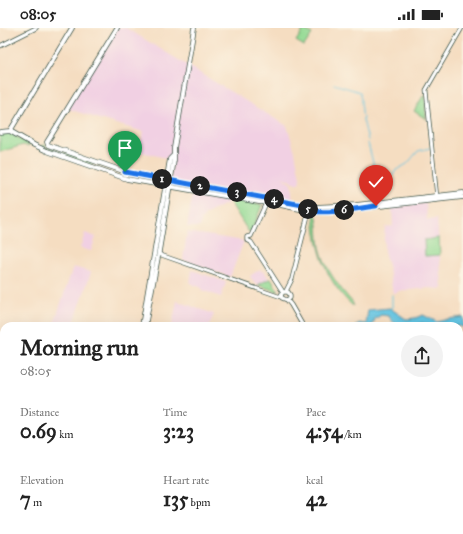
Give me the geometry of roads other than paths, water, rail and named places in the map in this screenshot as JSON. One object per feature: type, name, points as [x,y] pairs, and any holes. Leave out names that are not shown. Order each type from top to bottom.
[{"type":"main road","points":[[0,46],[36,28]]},
{"type":"main road","points":[[10,131],[72,28]]},
{"type":"main road","points":[[117,28],[47,142],[48,145],[129,173],[325,212],[368,205]]},
{"type":"main road","points":[[143,322],[174,160],[172,157],[194,28]]},
{"type":"main road","points":[[0,132],[10,131],[34,145],[52,153],[127,179],[267,200]]},
{"type":"main road","points":[[90,166],[93,164],[92,160]]},
{"type":"main road","points":[[146,322],[159,255],[168,186]]},
{"type":"main road","points":[[437,198],[463,193]]},
{"type":"main road","points":[[310,209],[463,197]]},
{"type":"main road","points":[[267,200],[251,236],[253,237],[252,242],[284,292],[289,293],[289,298],[302,322]]},
{"type":"main road","points":[[289,298],[290,284],[310,209]]},
{"type":"main road","points":[[289,298],[283,300],[282,297],[290,284]]},
{"type":"street","points":[[437,198],[426,90],[462,28]]},
{"type":"street","points":[[159,255],[282,297]]},
{"type":"water","points":[[390,308],[406,319],[423,315],[437,322],[394,322],[389,316],[381,315],[375,319],[374,322],[366,322],[368,310]]},
{"type":"water","points":[[463,317],[463,322],[437,322],[448,319]]},
{"type":"waterway","points":[[334,84],[360,92],[363,120],[368,140]]},
{"type":"waterway","points":[[368,143],[382,198]]},
{"type":"waterway","points":[[392,177],[396,170],[407,164],[418,151],[430,148]]},
{"type":"waterway","points":[[390,310],[392,307],[392,295]]}]
